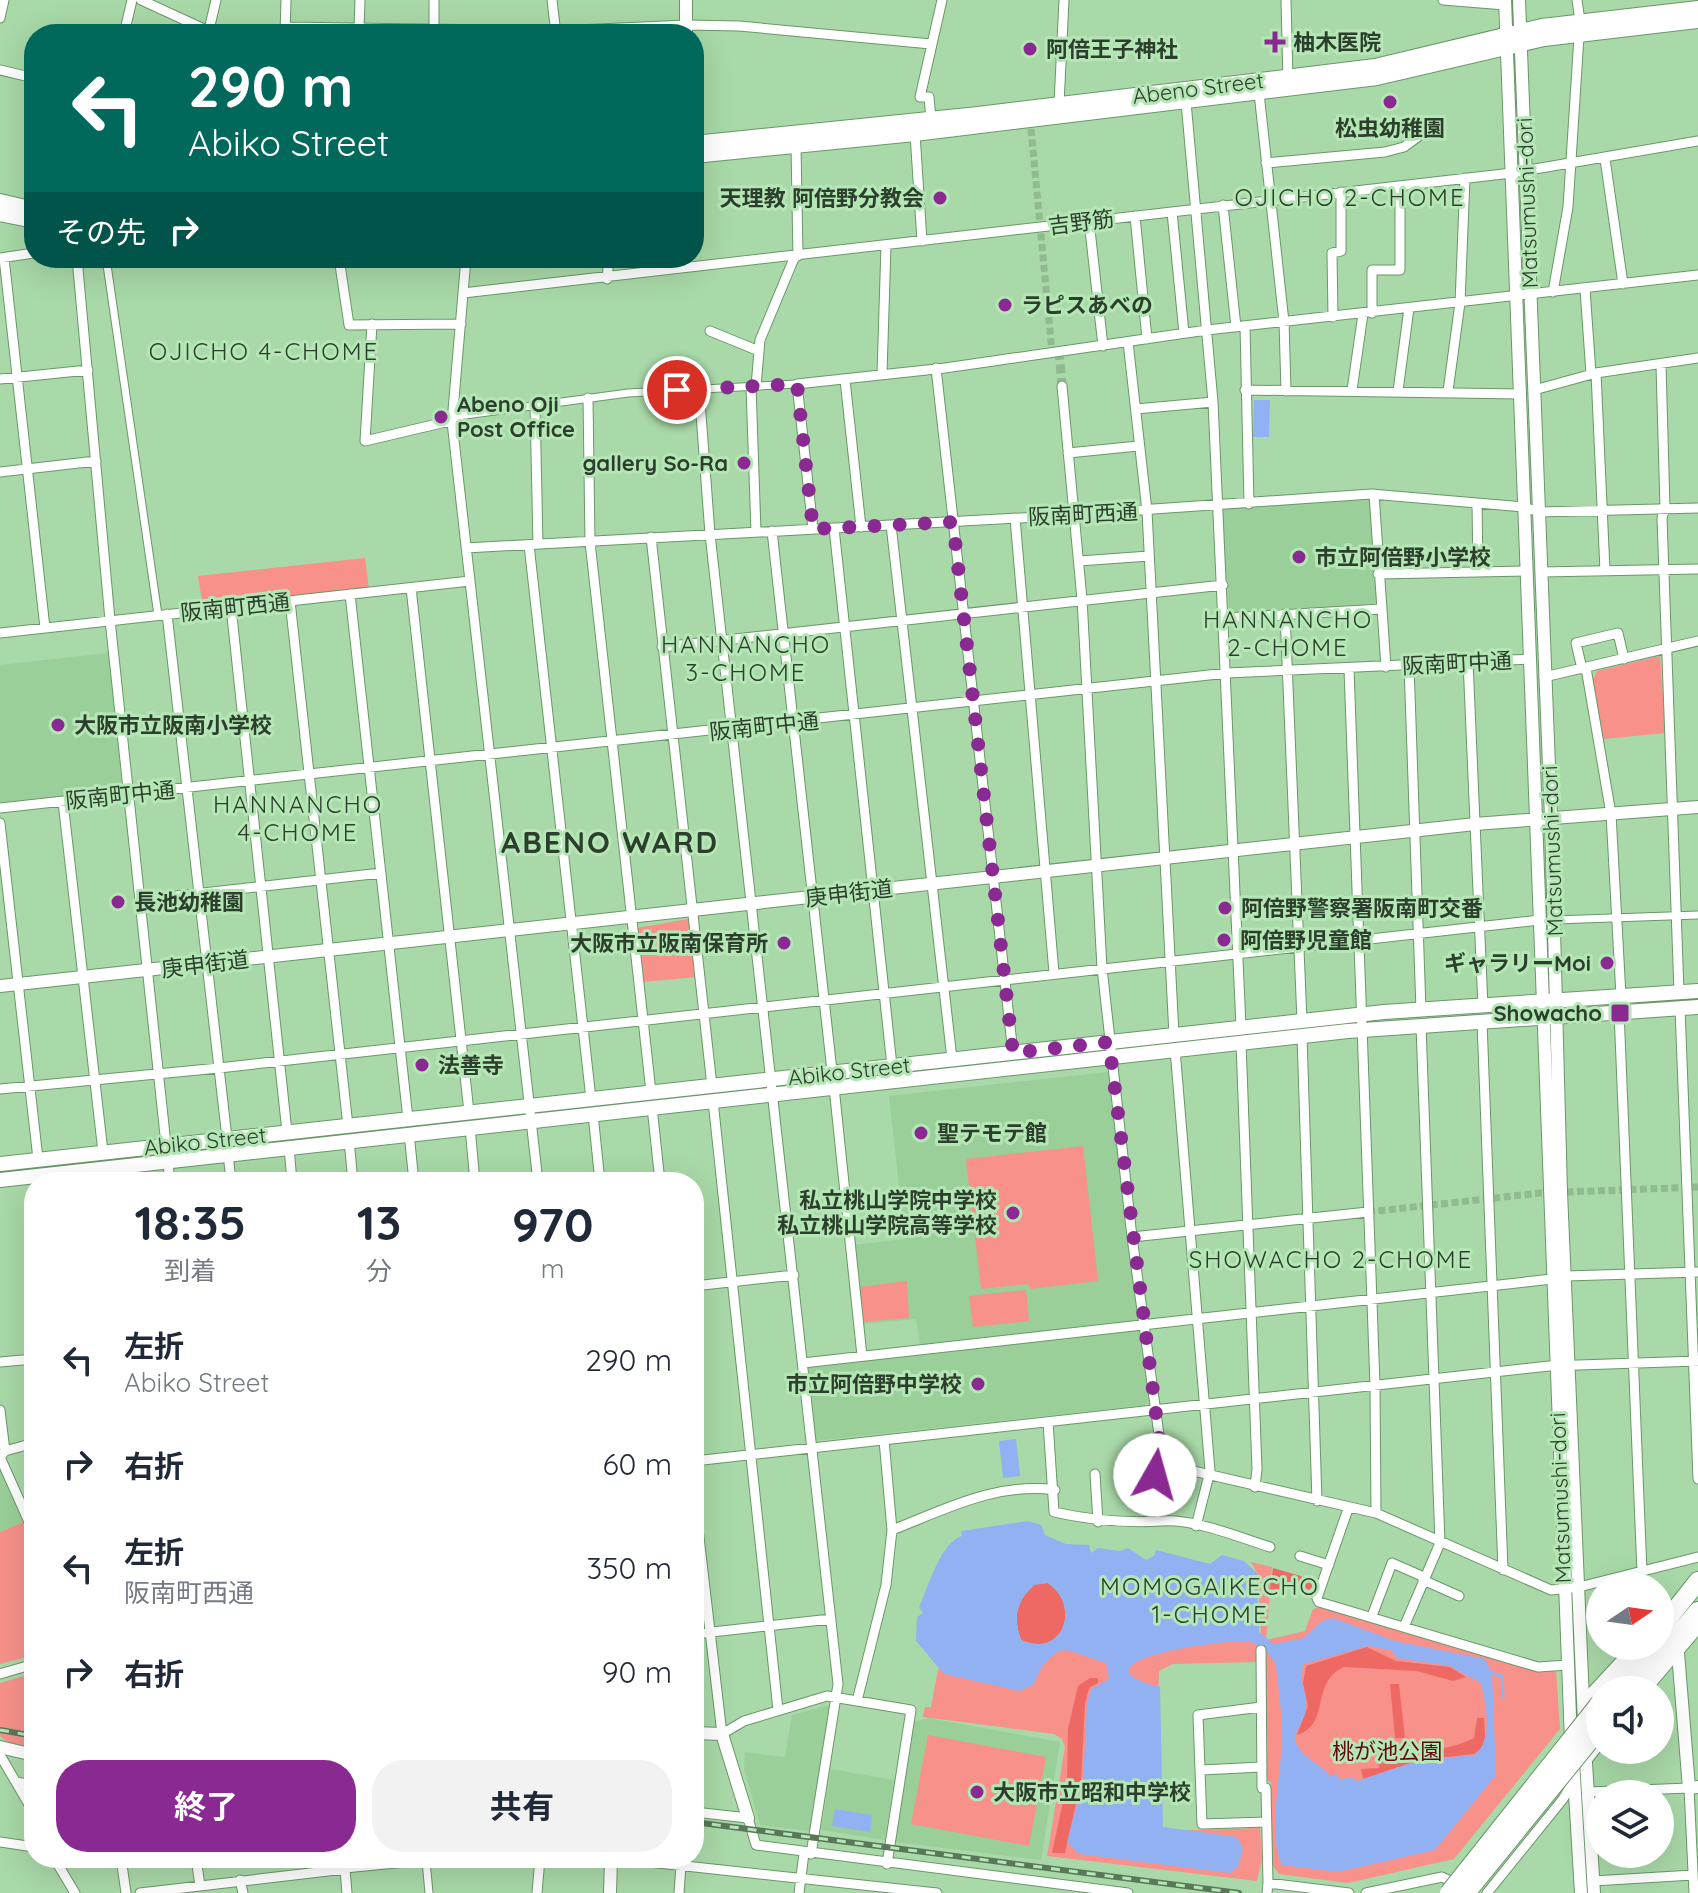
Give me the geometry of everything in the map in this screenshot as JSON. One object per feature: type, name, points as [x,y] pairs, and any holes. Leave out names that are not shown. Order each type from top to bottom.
[{"type":"highway","points":[[1674,1611],[1698,1581]]},
{"type":"highway","points":[[1644,1676],[1698,1611]]},
{"type":"highway","points":[[1622,1676],[1635,1660]]},
{"type":"highway","points":[[1450,1886],[1586,1710]]},
{"type":"highway","points":[[1466,1893],[1586,1745]]},
{"type":"main road","name":"Abeno Street","points":[[704,142],[931,119],[1030,119],[1059,104],[1288,83],[1515,39],[1698,8]]},
{"type":"main road","name":"Abeno Street","points":[[1580,28],[1698,21]]},
{"type":"main road","name":"Abeno Street","points":[[704,155],[915,134],[1259,93],[1288,83]]},
{"type":"main road","points":[[0,201],[24,207]]},
{"type":"main road","points":[[0,214],[24,219]]},
{"type":"main road","name":"Abiko Street","points":[[1362,1022],[1421,1026],[1482,1015],[1620,1004],[1698,991]]},
{"type":"main road","name":"Abiko Street","points":[[1620,1004],[1698,1007]]},
{"type":"main road","name":"Abiko Street","points":[[0,1164],[39,1172],[103,1152],[167,1153],[713,1094],[1175,1042],[1241,1027],[1302,1028],[1362,1022],[1421,1010],[1482,1015]]},
{"type":"main road","name":"Abiko Street","points":[[1175,1042],[1241,1043],[1302,1028]]},
{"type":"main road","name":"Abiko Street","points":[[833,1079],[892,1066],[952,1059],[1110,1049]]},
{"type":"main road","name":"Abiko Street","points":[[113,1172],[167,1153]]},
{"type":"main road","name":"Abiko Street","points":[[0,1180],[24,1175]]},
{"type":"street","points":[[0,18],[4,0]]},
{"type":"street","points":[[126,24],[132,0]]},
{"type":"street","points":[[141,0],[192,24]]},
{"type":"street","points":[[212,24],[216,0]]},
{"type":"street","points":[[285,24],[286,0]]},
{"type":"street","points":[[359,24],[360,0]]},
{"type":"street","points":[[434,0],[434,24]]},
{"type":"street","points":[[552,0],[555,24]]},
{"type":"street","points":[[686,0],[686,24]]},
{"type":"street","points":[[931,119],[929,97],[920,97],[942,0]]},
{"type":"street","points":[[1059,104],[1064,0]]},
{"type":"street","points":[[1286,0],[1288,83]]},
{"type":"street","points":[[1443,0],[1505,2]]},
{"type":"street","name":"Matsumushi-dori","points":[[1519,0],[1515,39],[1523,296],[1527,392],[1539,512],[1529,659],[1540,920],[1550,1009],[1566,1276],[1579,1587],[1589,1676]]},
{"type":"street","points":[[1553,292],[1564,242],[1571,165],[1580,28],[1577,0]]},
{"type":"street","name":"Matsumushi-dori","points":[[1505,2],[1515,39]]},
{"type":"street","points":[[704,29],[784,29],[931,44]]},
{"type":"street","points":[[0,70],[24,76]]},
{"type":"street","points":[[1259,93],[1284,322],[1286,391]]},
{"type":"street","points":[[1186,102],[1213,402],[1241,1027]]},
{"type":"street","points":[[1266,163],[1385,152],[1404,147],[1423,133]]},
{"type":"street","points":[[915,134],[922,241]]},
{"type":"street","name":"吉野筋","points":[[704,267],[1519,172],[1698,141]]},
{"type":"street","points":[[756,532],[754,386],[759,351],[772,309],[796,256],[796,146]]},
{"type":"street","points":[[1605,159],[1623,284]]},
{"type":"street","points":[[1448,391],[1460,303],[1465,178]]},
{"type":"street","points":[[1352,390],[1368,313],[1372,270],[1400,270],[1400,186]]},
{"type":"street","points":[[1333,317],[1332,253],[1341,251],[1341,192]]},
{"type":"street","points":[[1223,205],[1241,327],[1249,504]]},
{"type":"street","points":[[1172,212],[1184,333]]},
{"type":"street","points":[[1135,216],[1147,339]]},
{"type":"street","points":[[1089,221],[1103,346]]},
{"type":"street","points":[[882,374],[886,245]]},
{"type":"street","points":[[24,255],[2,258],[45,628]]},
{"type":"street","points":[[78,268],[110,620],[169,1172]]},
{"type":"street","points":[[108,268],[187,788],[230,1172]]},
{"type":"street","points":[[340,268],[349,325],[461,324]]},
{"type":"street","points":[[465,268],[455,419],[466,548],[537,1172]]},
{"type":"street","points":[[607,279],[608,268]]},
{"type":"street","name":"吉野筋","points":[[463,293],[697,268]]},
{"type":"street","points":[[372,324],[365,441],[455,419],[588,398],[845,380],[1207,330],[1698,275]]},
{"type":"street","points":[[1585,289],[1604,509],[1605,571]]},
{"type":"street","points":[[1398,391],[1409,308]]},
{"type":"street","points":[[710,331],[759,351]]},
{"type":"street","points":[[1128,342],[1147,511],[1175,1042],[1188,1231],[1210,1471],[1196,1526]]},
{"type":"street","points":[[1245,390],[1527,392],[1594,373],[1698,358]]},
{"type":"street","points":[[1661,365],[1665,508],[1662,518],[1679,992]]},
{"type":"street","points":[[936,368],[1013,1053]]},
{"type":"street","points":[[0,379],[88,370]]},
{"type":"street","points":[[845,380],[861,527]]},
{"type":"street","points":[[797,384],[813,529]]},
{"type":"street","points":[[1062,386],[1082,599],[1102,968],[1132,1237],[1162,1462],[1155,1475],[1124,1478]]},
{"type":"street","points":[[699,388],[710,534],[813,1448],[837,1698],[799,1893]]},
{"type":"street","name":"Matsumushi-dori","points":[[1527,392],[1524,507],[1544,677],[1551,818],[1554,920],[1550,1009],[1552,1279],[1564,1589],[1581,1893]]},
{"type":"street","points":[[588,398],[590,542],[659,1172]]},
{"type":"street","points":[[1136,409],[1213,402]]},
{"type":"street","points":[[535,406],[534,545],[570,924],[599,1172]]},
{"type":"street","points":[[1068,453],[1138,446]]},
{"type":"street","points":[[0,472],[96,461]]},
{"type":"street","points":[[1374,494],[1386,667]]},
{"type":"street","name":"阪南町西通","points":[[466,548],[1147,511],[1374,494],[1524,507],[1539,512],[1698,508]]},
{"type":"street","points":[[1477,503],[1478,571]]},
{"type":"street","points":[[1015,518],[1054,973]]},
{"type":"street","points":[[891,525],[952,1059]]},
{"type":"street","points":[[834,528],[842,626],[892,1066]]},
{"type":"street","points":[[772,531],[862,1356]]},
{"type":"street","points":[[651,537],[778,1710]]},
{"type":"street","points":[[1079,561],[1149,556]]},
{"type":"street","points":[[1378,574],[1698,569]]},
{"type":"street","name":"阪南町西通","points":[[0,633],[470,581]]},
{"type":"street","points":[[662,647],[1223,585]]},
{"type":"street","points":[[411,588],[474,1172]]},
{"type":"street","points":[[350,594],[413,1172]]},
{"type":"street","points":[[290,601],[352,1172]]},
{"type":"street","points":[[231,607],[291,1172]]},
{"type":"street","points":[[1225,618],[1381,609]]},
{"type":"street","points":[[1285,614],[1317,1501]]},
{"type":"street","points":[[1624,659],[1618,633],[1576,643],[1584,668],[1611,814],[1617,917],[1627,1274],[1642,1572],[1698,1557]]},
{"type":"street","name":"阪南町中通","points":[[1544,677],[1698,641]]},
{"type":"street","name":"阪南町中通","points":[[0,808],[1227,673],[1529,659]]},
{"type":"street","points":[[1468,661],[1503,1570]]},
{"type":"street","points":[[1409,665],[1421,1010]]},
{"type":"street","points":[[1349,669],[1375,1385],[1376,1513]]},
{"type":"street","points":[[63,802],[103,1152]]},
{"type":"street","name":"庚申街道","points":[[0,986],[1475,824],[1698,807]]},
{"type":"street","points":[[0,823],[39,1172]]},
{"type":"street","points":[[141,900],[381,873]]},
{"type":"street","points":[[1554,920],[1698,915]]},
{"type":"street","points":[[0,1089],[219,1068],[1540,920]]},
{"type":"street","points":[[1680,1008],[1692,1236],[1698,1479]]},
{"type":"street","points":[[1404,1627],[1440,1543],[1421,1026]]},
{"type":"street","points":[[1241,1043],[1255,1398],[1255,1487]]},
{"type":"street","points":[[1132,1237],[1368,1212]]},
{"type":"street","points":[[1566,1276],[1693,1272]]},
{"type":"street","points":[[704,1285],[794,1275]]},
{"type":"street","points":[[803,1363],[1552,1279]]},
{"type":"street","points":[[0,1362],[24,1360]]},
{"type":"street","points":[[704,1460],[1494,1372],[1569,1365],[1695,1361]]},
{"type":"street","points":[[0,1410],[5,1451]]},
{"type":"street","points":[[1048,1422],[1055,1490],[1054,1512],[1098,1522],[1161,1521],[1196,1526],[1270,1547]]},
{"type":"street","points":[[857,1701],[886,1585],[892,1530],[884,1440]]},
{"type":"street","points":[[24,1446],[5,1451],[0,1457],[24,1511]]},
{"type":"street","points":[[1162,1462],[1169,1468],[1206,1477],[1376,1513],[1551,1590],[1586,1585]]},
{"type":"street","points":[[1095,1474],[1098,1522]]},
{"type":"street","points":[[892,1530],[996,1490],[1034,1487],[1055,1490]]},
{"type":"street","points":[[1348,1509],[1317,1598],[1319,1602],[1538,1667],[1568,1665]]},
{"type":"street","points":[[1300,1556],[1329,1565]]},
{"type":"street","points":[[1372,1616],[1392,1563],[1459,1596]]},
{"type":"street","points":[[1674,1601],[1698,1574]]},
{"type":"street","points":[[704,1580],[722,1734],[756,1845],[1128,1893]]},
{"type":"street","points":[[704,1633],[831,1619]]},
{"type":"street","points":[[1658,1676],[1698,1629]]},
{"type":"street","points":[[1261,1650],[1262,1767],[1268,1888],[1349,1893]]},
{"type":"street","points":[[1678,1653],[1691,1738],[1694,1893]]},
{"type":"street","points":[[0,1674],[24,1667]]},
{"type":"street","points":[[704,1733],[722,1734],[744,1721],[827,1696],[911,1710],[887,1864]]},
{"type":"street","points":[[1261,1707],[1198,1715],[1202,1824],[1266,1822]]},
{"type":"street","points":[[1441,1893],[1450,1886],[1571,1731]]},
{"type":"street","points":[[0,1747],[24,1753]]},
{"type":"street","points":[[0,1755],[24,1796]]},
{"type":"street","points":[[1487,1893],[1586,1761]]},
{"type":"street","points":[[1201,1770],[1262,1767]]},
{"type":"street","points":[[16,1782],[24,1783]]},
{"type":"street","points":[[704,1813],[748,1818]]},
{"type":"street","points":[[0,1842],[24,1846]]},
{"type":"street","points":[[704,1867],[801,1877],[869,1889],[937,1893]]},
{"type":"street","points":[[60,1868],[75,1893]]},
{"type":"street","points":[[122,1868],[126,1893]]},
{"type":"street","points":[[197,1868],[200,1886]]},
{"type":"street","points":[[140,1893],[314,1868]]},
{"type":"street","points":[[345,1868],[347,1893]]},
{"type":"street","points":[[427,1868],[429,1893]]},
{"type":"street","points":[[537,1893],[539,1868]]},
{"type":"street","points":[[610,1893],[611,1868]]},
{"type":"street","points":[[679,1893],[681,1868]]},
{"type":"street","points":[[1594,1887],[1693,1875]]},
{"type":"street","points":[[1366,1893],[1442,1877],[1450,1886],[1466,1893]]},
{"type":"street","points":[[240,1880],[243,1893]]},
{"type":"street","points":[[1029,1893],[1031,1882]]},
{"type":"shaded area","name":"市立阿倍野小学校","points":[[1370,499],[1377,606],[1229,615],[1222,509]]},
{"type":"shaded area","name":"大阪市立阪南小学校","points":[[109,653],[122,786],[117,790],[0,803],[0,665]]},
{"type":"shaded area","name":"私立桃山学院中学校 私立桃山学院高等学校","points":[[1108,1072],[1138,1318],[1134,1322],[920,1346],[916,1319],[862,1324],[854,1245],[905,1239],[889,1096]]},
{"type":"shaded area","name":"市立阿倍野中学校","points":[[1140,1330],[1149,1402],[1145,1405],[815,1441],[806,1367]]},
{"type":"shaded area","points":[[0,1467],[23,1522],[0,1532]]},
{"type":"shaded area","points":[[1273,1568],[1318,1581],[1309,1590],[1292,1581],[1278,1590],[1270,1589]]},
{"type":"shaded area","points":[[1048,1583],[1064,1604],[1063,1627],[1048,1642],[1036,1644],[1021,1640],[1017,1624],[1020,1603],[1035,1584]]},
{"type":"shaded area","points":[[1367,1647],[1396,1661],[1450,1667],[1466,1677],[1453,1681],[1417,1671],[1344,1667],[1333,1674],[1327,1683],[1314,1722],[1308,1730],[1297,1735],[1308,1706],[1303,1683],[1306,1666]]},
{"type":"shaded area","points":[[1090,1678],[1098,1678],[1098,1683],[1089,1688],[1085,1703],[1081,1781],[1065,1853],[1052,1853],[1067,1783],[1068,1729],[1078,1686]]},
{"type":"shaded area","points":[[1390,1684],[1399,1684],[1405,1738],[1395,1738]]},
{"type":"shaded area","points":[[833,1704],[810,1831],[760,1825],[744,1769],[745,1752],[785,1757],[792,1715]]},
{"type":"shaded area","name":"大阪市立昭和中学校","points":[[928,1718],[1060,1742],[1041,1860],[895,1842],[914,1722]]},
{"type":"shaded area","points":[[1477,1718],[1484,1718],[1485,1737],[1482,1748],[1474,1754],[1420,1760],[1363,1779],[1361,1769],[1379,1768],[1378,1758],[1401,1759],[1401,1752],[1446,1748],[1474,1738]]},
{"type":"shaded area","points":[[831,1769],[894,1780],[885,1840],[821,1830]]},
{"type":"green space","points":[[365,558],[369,589],[203,607],[198,576]]},
{"type":"green space","points":[[1660,656],[1666,733],[1603,739],[1592,681],[1597,671]]},
{"type":"green space","points":[[688,919],[696,977],[643,982],[637,928]]},
{"type":"green space","points":[[1083,1146],[1098,1281],[1030,1289],[1028,1284],[981,1289],[966,1159]]},
{"type":"green space","points":[[907,1281],[909,1318],[864,1322],[860,1287]]},
{"type":"green space","points":[[1026,1290],[1029,1321],[973,1327],[969,1296]]},
{"type":"green space","points":[[24,1524],[24,1658],[0,1664],[0,1532]]},
{"type":"green space","name":"桃が池公園","points":[[1251,1562],[1272,1567],[1266,1640],[1305,1631],[1313,1609],[1320,1607],[1539,1671],[1556,1670],[1560,1729],[1454,1859],[1348,1883],[1279,1874],[1272,1865],[1271,1782],[1265,1780],[1258,1662],[1173,1664],[1159,1671],[1157,1738],[1162,1827],[1166,1831],[1260,1828],[1262,1859],[1257,1881],[1047,1856],[1065,1747],[1062,1739],[1054,1734],[923,1717],[925,1707],[931,1707],[938,1670],[955,1645],[1261,1636],[1258,1575]]},
{"type":"green space","points":[[24,1676],[24,1747],[10,1744],[0,1736],[0,1683]]},
{"type":"green space","points":[[928,1735],[1046,1757],[1029,1846],[911,1824]]},
{"type":"water","points":[[1254,400],[1270,400],[1269,437],[1253,437]]},
{"type":"water","points":[[1016,1439],[1020,1476],[1003,1478],[999,1441]]},
{"type":"water","points":[[1028,1521],[1041,1525],[1045,1535],[1066,1544],[1089,1545],[1091,1553],[1098,1548],[1120,1551],[1128,1548],[1146,1560],[1154,1556],[1156,1550],[1210,1564],[1222,1555],[1244,1561],[1257,1573],[1259,1632],[1274,1644],[1304,1638],[1322,1621],[1333,1618],[1395,1641],[1485,1659],[1492,1673],[1496,1775],[1435,1850],[1338,1872],[1282,1865],[1275,1821],[1282,1731],[1276,1665],[1265,1650],[1248,1642],[1184,1648],[1138,1661],[1129,1669],[1135,1678],[1160,1687],[1163,1827],[1237,1837],[1243,1849],[1238,1867],[1230,1873],[1079,1854],[1067,1842],[1083,1781],[1087,1703],[1091,1689],[1109,1679],[1106,1663],[1067,1650],[1058,1651],[1043,1665],[1033,1685],[1019,1691],[944,1674],[916,1641],[917,1617],[923,1613],[919,1607],[936,1566],[948,1547],[962,1536],[961,1531]],"holes":[[[1048,1583],[1064,1604],[1063,1627],[1048,1642],[1036,1644],[1021,1640],[1017,1624],[1020,1603],[1034,1585]],[[1368,1646],[1391,1650],[1397,1658],[1450,1666],[1481,1683],[1486,1731],[1480,1749],[1474,1755],[1420,1760],[1357,1781],[1351,1777],[1339,1780],[1338,1774],[1330,1776],[1304,1754],[1296,1740],[1306,1709],[1302,1676],[1304,1664]]]},
{"type":"water","points":[[835,1809],[872,1815],[870,1832],[832,1826]]},
{"type":"waterway","points":[[1492,1673],[1502,1676],[1503,1697]]},
{"type":"tunnel","points":[[1031,129],[1052,352]]},
{"type":"tunnel","points":[[1059,351],[1062,386]]},
{"type":"tunnel","points":[[1368,1212],[1540,1193],[1698,1187]]},
{"type":"railway","points":[[0,1730],[24,1734]]},
{"type":"railway","points":[[704,1823],[1239,1893]]},
{"type":"place","name":"柚木医院","points":[[1275,42]]},
{"type":"place","name":"阿倍王子神社","points":[[1030,49]]},
{"type":"place","name":"松虫幼稚園","points":[[1390,102]]},
{"type":"place","name":"天理教 阿倍野分教会","points":[[940,198]]},
{"type":"place","name":"ラピスあべの","points":[[1005,305]]},
{"type":"place","name":"Abeno Oji Post Office","points":[[441,417]]},
{"type":"place","name":"gallery So-Ra","points":[[744,463]]},
{"type":"place","name":"市立阿倍野小学校","points":[[1299,557]]},
{"type":"place","name":"大阪市立阪南小学校","points":[[58,725]]},
{"type":"place","name":"長池幼稚園","points":[[118,902]]},
{"type":"place","name":"阿倍野警察署阪南町交番","points":[[1225,908]]},
{"type":"place","name":"阿倍野児童館","points":[[1224,940]]},
{"type":"place","name":"大阪市立阪南保育所","points":[[784,943]]},
{"type":"place","name":"ギャラリーMoi","points":[[1607,963]]},
{"type":"place","name":"Showacho","points":[[1620,1013]]},
{"type":"place","name":"法善寺","points":[[422,1065]]},
{"type":"place","name":"聖テモテ館","points":[[921,1133]]},
{"type":"place","name":"私立桃山学院中学校 私立桃山学院高等学校","points":[[1013,1213]]},
{"type":"place","name":"市立阿倍野中学校","points":[[978,1384]]},
{"type":"place","name":"大阪市立昭和中学校","points":[[977,1792]]},
{"type":"district","name":"OJICHO 2-CHOME","points":[[1350,197]]},
{"type":"district","name":"OJICHO 4-CHOME","points":[[264,351]]},
{"type":"district","name":"HANNANCHO 2-CHOME","points":[[1288,633]]},
{"type":"district","name":"HANNANCHO 3-CHOME","points":[[746,658]]},
{"type":"district","name":"HANNANCHO 4-CHOME","points":[[298,818]]},
{"type":"district","name":"ABENO WARD","points":[[610,842]]},
{"type":"district","name":"SHOWACHO 2-CHOME","points":[[1331,1259]]},
{"type":"district","name":"MOMOGAIKECHO 1-CHOME","points":[[1210,1600]]},
{"type":"route","points":[[677,390],[797,384],[813,529],[953,522],[1013,1053],[1109,1042],[1162,1462],[1157,1466],[1155,1475]]}]
